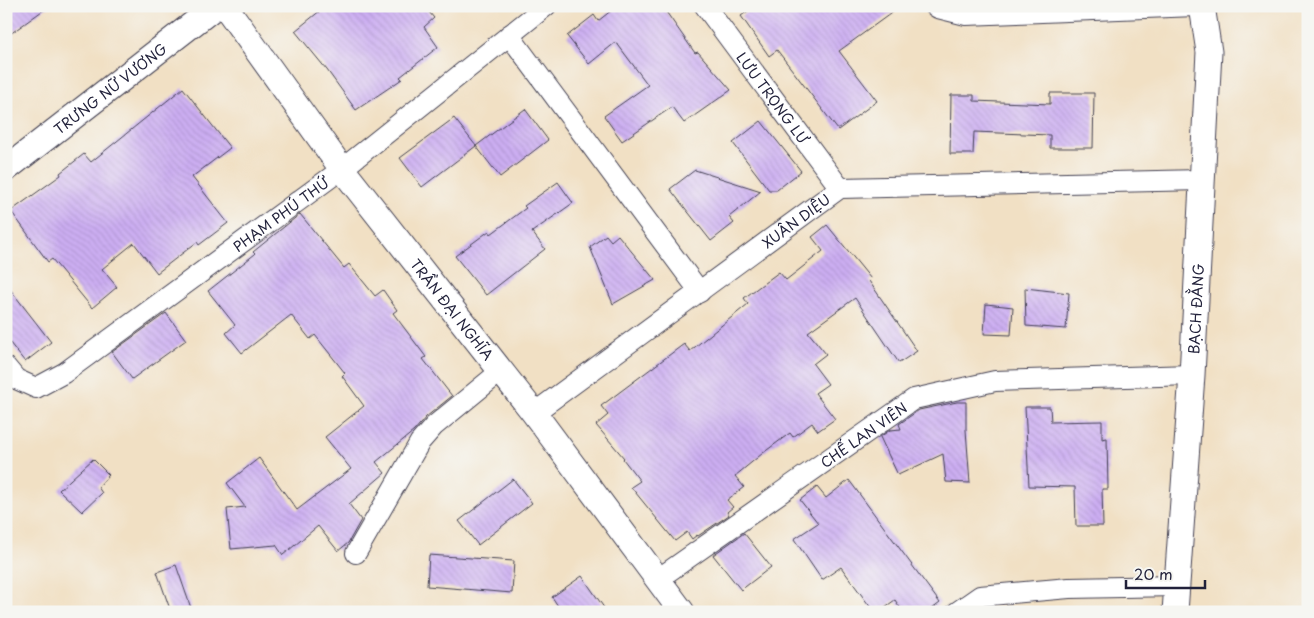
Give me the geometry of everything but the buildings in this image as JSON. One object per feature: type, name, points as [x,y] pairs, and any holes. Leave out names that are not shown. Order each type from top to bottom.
[{"type":"street","name":"TRƯNG NỮ VƯƠNG","points":[[6,169],[216,6]]},
{"type":"street","name":"TRẦN ĐẠI NGHĨA","points":[[224,6],[342,169],[501,371],[682,612]]},
{"type":"street","name":"PHẠM PHÚ THỨ","points":[[6,367],[16,379],[36,388],[64,373],[342,169],[546,6]]},
{"type":"street","name":"LƯU TRỌNG LƯ","points":[[705,6],[840,188]]},
{"type":"street","points":[[935,6],[966,15],[1196,6]]},
{"type":"street","name":"BẠCH ĐẰNG","points":[[1175,612],[1192,375],[1209,52],[1202,6]]},
{"type":"street","points":[[510,36],[700,292]]},
{"type":"street","name":"XUÂN DIỆU","points":[[534,414],[840,188],[1202,180]]},
{"type":"street","points":[[356,553],[420,442],[434,426],[501,371]]},
{"type":"street","name":"CHẾ LAN VIÊN","points":[[658,579],[914,399],[995,381],[1192,375]]},
{"type":"street","points":[[957,612],[980,596],[1069,588],[1176,586]]}]
